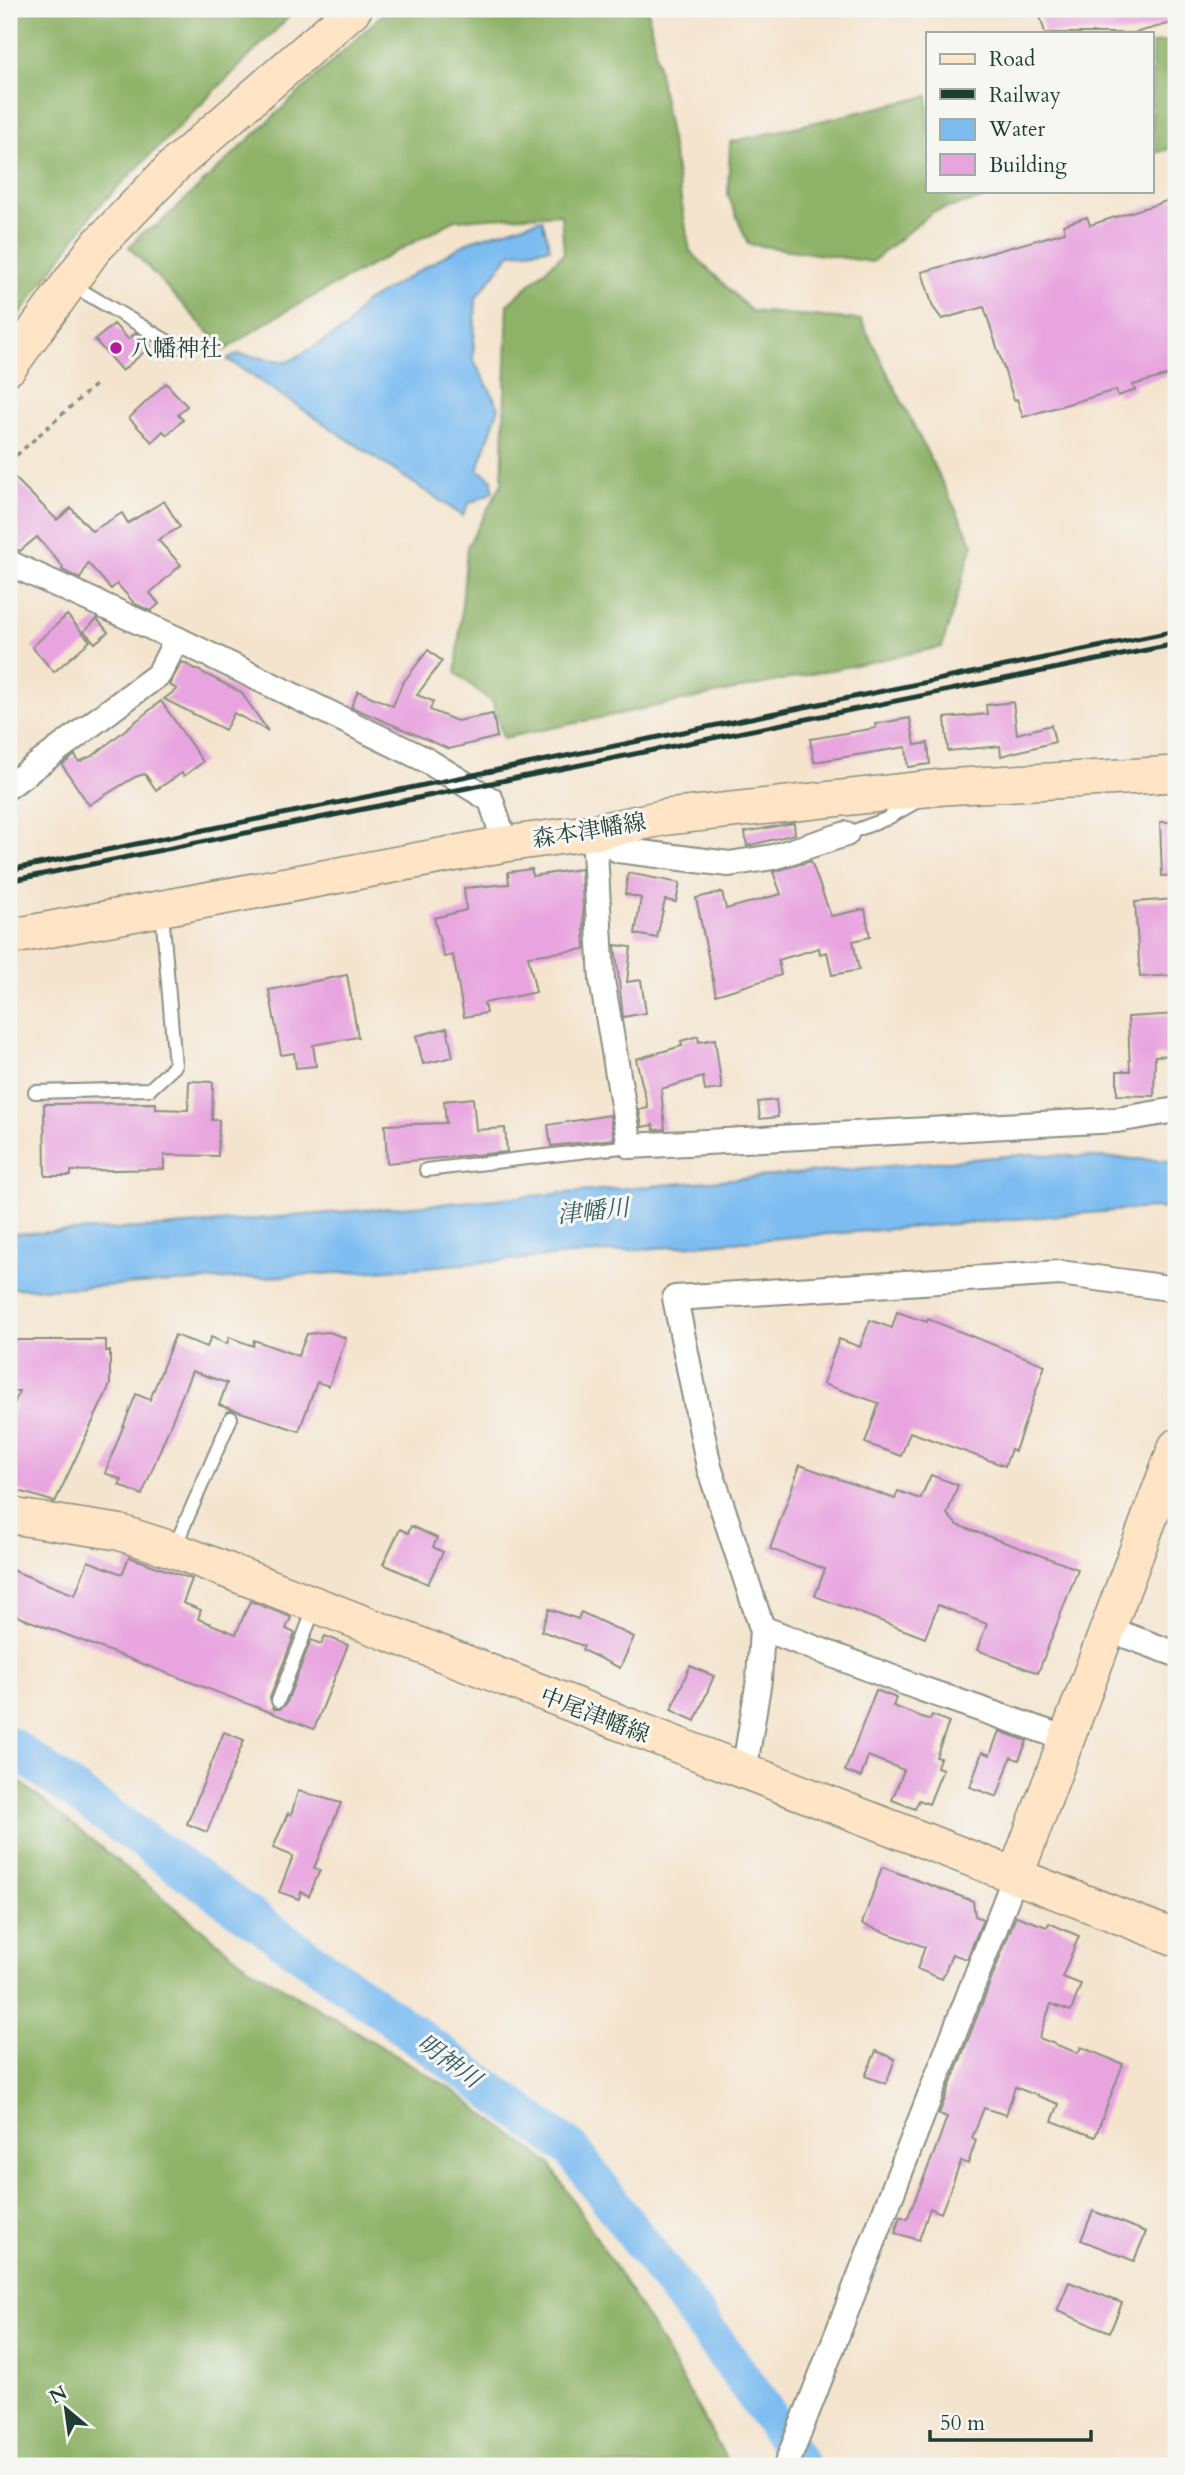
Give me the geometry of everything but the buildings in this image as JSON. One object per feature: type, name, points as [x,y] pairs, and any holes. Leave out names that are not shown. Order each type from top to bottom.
[{"type":"main road","points":[[9,367],[94,249],[174,166],[354,9]]},
{"type":"main road","name":"森本津幡線","points":[[9,937],[505,844],[594,832],[667,817],[943,787],[1176,774]]},
{"type":"main road","points":[[1016,1874],[1108,1629],[1173,1469]]},
{"type":"main road","name":"中尾津幡線","points":[[9,1513],[18,1517],[118,1532],[174,1550],[1176,1938]]},
{"type":"street","points":[[9,564],[177,639],[426,760],[491,800],[505,844]]},
{"type":"street","points":[[9,786],[159,674],[177,639]]},
{"type":"street","points":[[594,832],[618,850],[729,864],[773,858],[846,834]]},
{"type":"street","points":[[594,832],[602,980],[630,1146],[1117,1120],[1176,1110]]},
{"type":"street","points":[[744,1772],[760,1681],[762,1628],[709,1467],[675,1298],[1060,1273],[1176,1289]]},
{"type":"street","points":[[762,1628],[922,1689],[1067,1738]]},
{"type":"street","points":[[1108,1629],[1176,1654]]},
{"type":"street","points":[[786,2466],[1016,1874]]},
{"type":"lane","points":[[69,283],[177,346]]},
{"type":"lane","points":[[846,834],[886,819],[943,787]]},
{"type":"lane","points":[[35,1092],[150,1089],[175,1066],[161,908]]},
{"type":"lane","points":[[426,1170],[630,1146]]},
{"type":"lane","points":[[174,1550],[231,1418]]},
{"type":"lane","points":[[278,1701],[316,1607]]},
{"type":"path","points":[[9,462],[95,385]]},
{"type":"green space","points":[[9,9],[297,9],[95,210],[9,330]]},
{"type":"green space","points":[[388,9],[648,9],[690,251],[751,311],[861,320],[973,544],[942,647],[503,738],[493,703],[456,673],[467,547],[502,483],[508,304],[564,253],[561,214],[455,220],[275,317],[225,350],[129,247],[142,233],[158,225]]},
{"type":"green space","points":[[1176,39],[1176,147],[1154,153],[1154,44]]},
{"type":"green space","points":[[926,96],[926,192],[1009,192],[932,212],[872,262],[748,244],[728,195],[730,142]]},
{"type":"green space","points":[[9,1773],[246,1965],[450,2088],[550,2164],[658,2336],[730,2466],[9,2466]]},
{"type":"water","points":[[542,219],[550,248],[511,253],[476,298],[473,359],[499,407],[478,469],[492,480],[493,492],[468,504],[463,516],[227,359],[238,354],[288,362],[346,328],[364,303],[470,241]]},
{"type":"water","name":"津幡川","points":[[1031,1154],[1176,1161],[1176,1209],[1150,1208],[375,1271],[50,1289],[9,1288],[9,1234],[162,1227]]},
{"type":"waterway","name":"明神川","points":[[9,1745],[369,2001],[572,2150],[730,2361],[782,2434],[800,2466]]},
{"type":"railway","points":[[9,870],[1176,631]]},
{"type":"railway","points":[[9,881],[1176,644]]},
{"type":"place","name":"八幡神社","points":[[116,348]]}]
